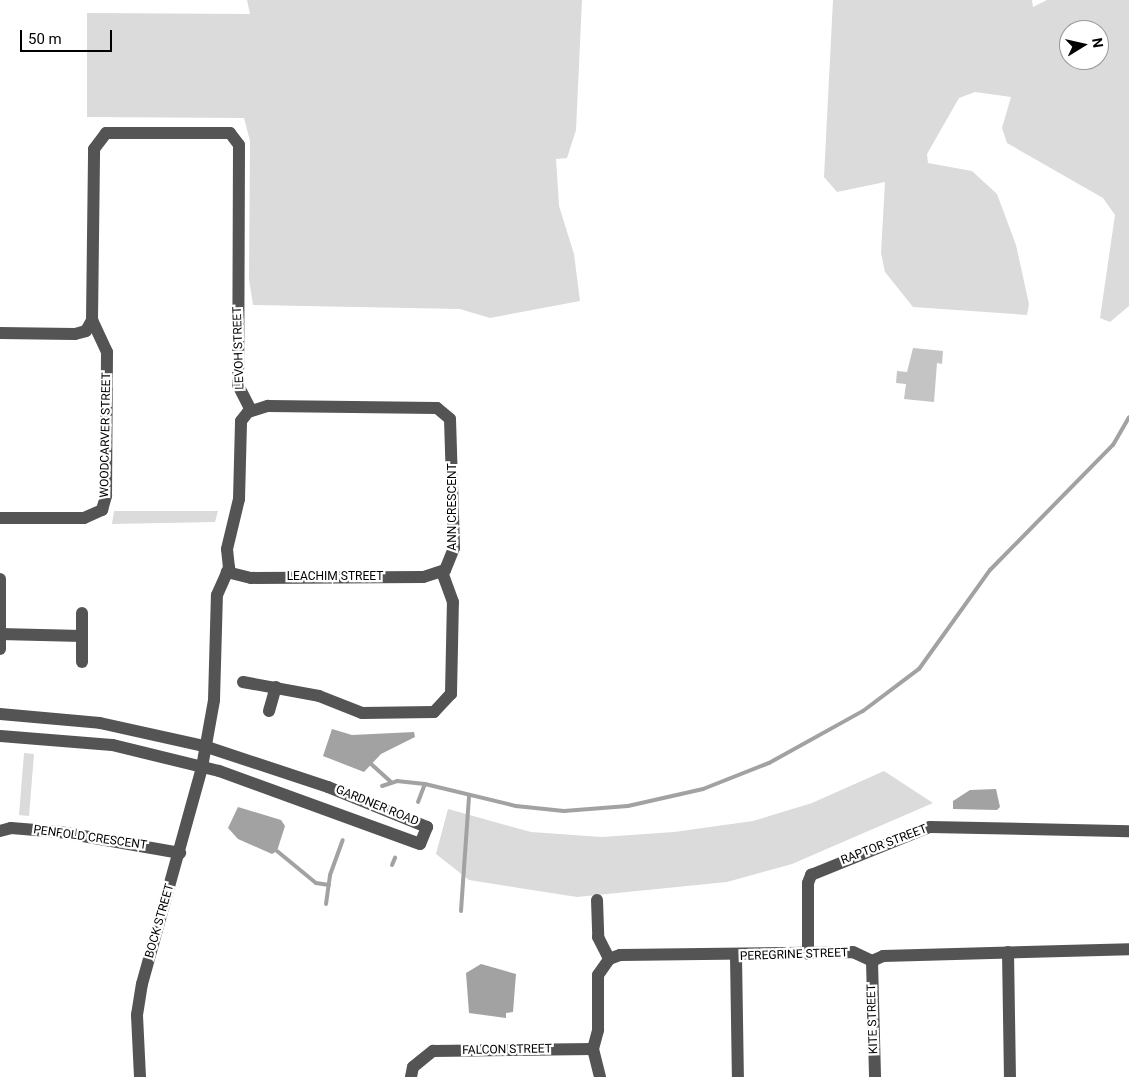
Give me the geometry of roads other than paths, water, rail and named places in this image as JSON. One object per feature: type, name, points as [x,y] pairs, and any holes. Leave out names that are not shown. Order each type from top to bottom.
[{"type":"street","name":"WOODCARVER STREET","points":[[0,518],[84,518],[102,510],[106,496],[108,352],[92,320],[94,149],[106,133]]},
{"type":"street","name":"LEVOH STREET","points":[[106,133],[230,133],[239,145],[238,385],[251,411]]},
{"type":"street","points":[[0,333],[75,334],[86,331],[92,320]]},
{"type":"street","name":"ANN CRESCENT","points":[[251,411],[268,406],[437,408],[444,412],[453,437],[454,548],[450,564],[442,572]]},
{"type":"street","points":[[202,767],[204,746],[215,690],[216,595],[227,572],[227,549],[240,499],[238,428],[251,411]]},
{"type":"street","name":"LEACHIM STREET","points":[[227,572],[251,578],[423,577],[442,572]]},
{"type":"street","points":[[242,682],[276,687],[362,713],[427,713],[441,708],[451,694],[453,602],[442,572]]},
{"type":"street","points":[[0,579],[0,649]]},
{"type":"street","points":[[82,613],[82,662]]},
{"type":"street","points":[[0,634],[82,636]]},
{"type":"street","points":[[269,711],[276,687]]},
{"type":"street","name":"GARDNER ROAD","points":[[0,714],[100,723],[204,746],[328,786],[427,827],[420,844],[272,787],[202,767],[112,745],[0,736]]},
{"type":"street","name":"BOCK STREET","points":[[140,1077],[137,1015],[142,984],[180,853],[202,767]]},
{"type":"street","name":"RAPTOR STREET","points":[[808,954],[808,883],[812,875],[930,827],[1129,831]]},
{"type":"street","name":"PENFOLD CRESCENT","points":[[0,831],[11,828],[60,832],[180,853]]},
{"type":"street","points":[[597,900],[598,937],[608,959],[598,975],[598,1030],[593,1049],[600,1077]]},
{"type":"street","points":[[872,961],[883,956],[1129,949]]},
{"type":"street","name":"PEREGRINE STREET","points":[[608,959],[620,955],[736,956],[853,952],[872,961]]},
{"type":"street","points":[[1008,952],[1010,1077]]},
{"type":"street","points":[[736,956],[738,1077]]},
{"type":"street","name":"KITE STREET","points":[[872,961],[875,1077]]},
{"type":"street","name":"FALCON STREET","points":[[411,1077],[423,1056],[433,1051],[593,1049]]},
{"type":"waterway","points":[[382,786],[397,781],[425,784],[516,806],[564,811],[628,806],[703,789],[769,763],[863,711],[919,669],[990,570],[1113,445],[1129,417]]},
{"type":"waterway","points":[[370,763],[391,782]]},
{"type":"waterway","points":[[418,802],[425,784]]},
{"type":"waterway","points":[[461,911],[469,796]]},
{"type":"waterway","points":[[326,904],[330,875],[343,840]]},
{"type":"waterway","points":[[277,851],[316,883],[329,885]]},
{"type":"waterway","points":[[392,865],[395,858]]}]
